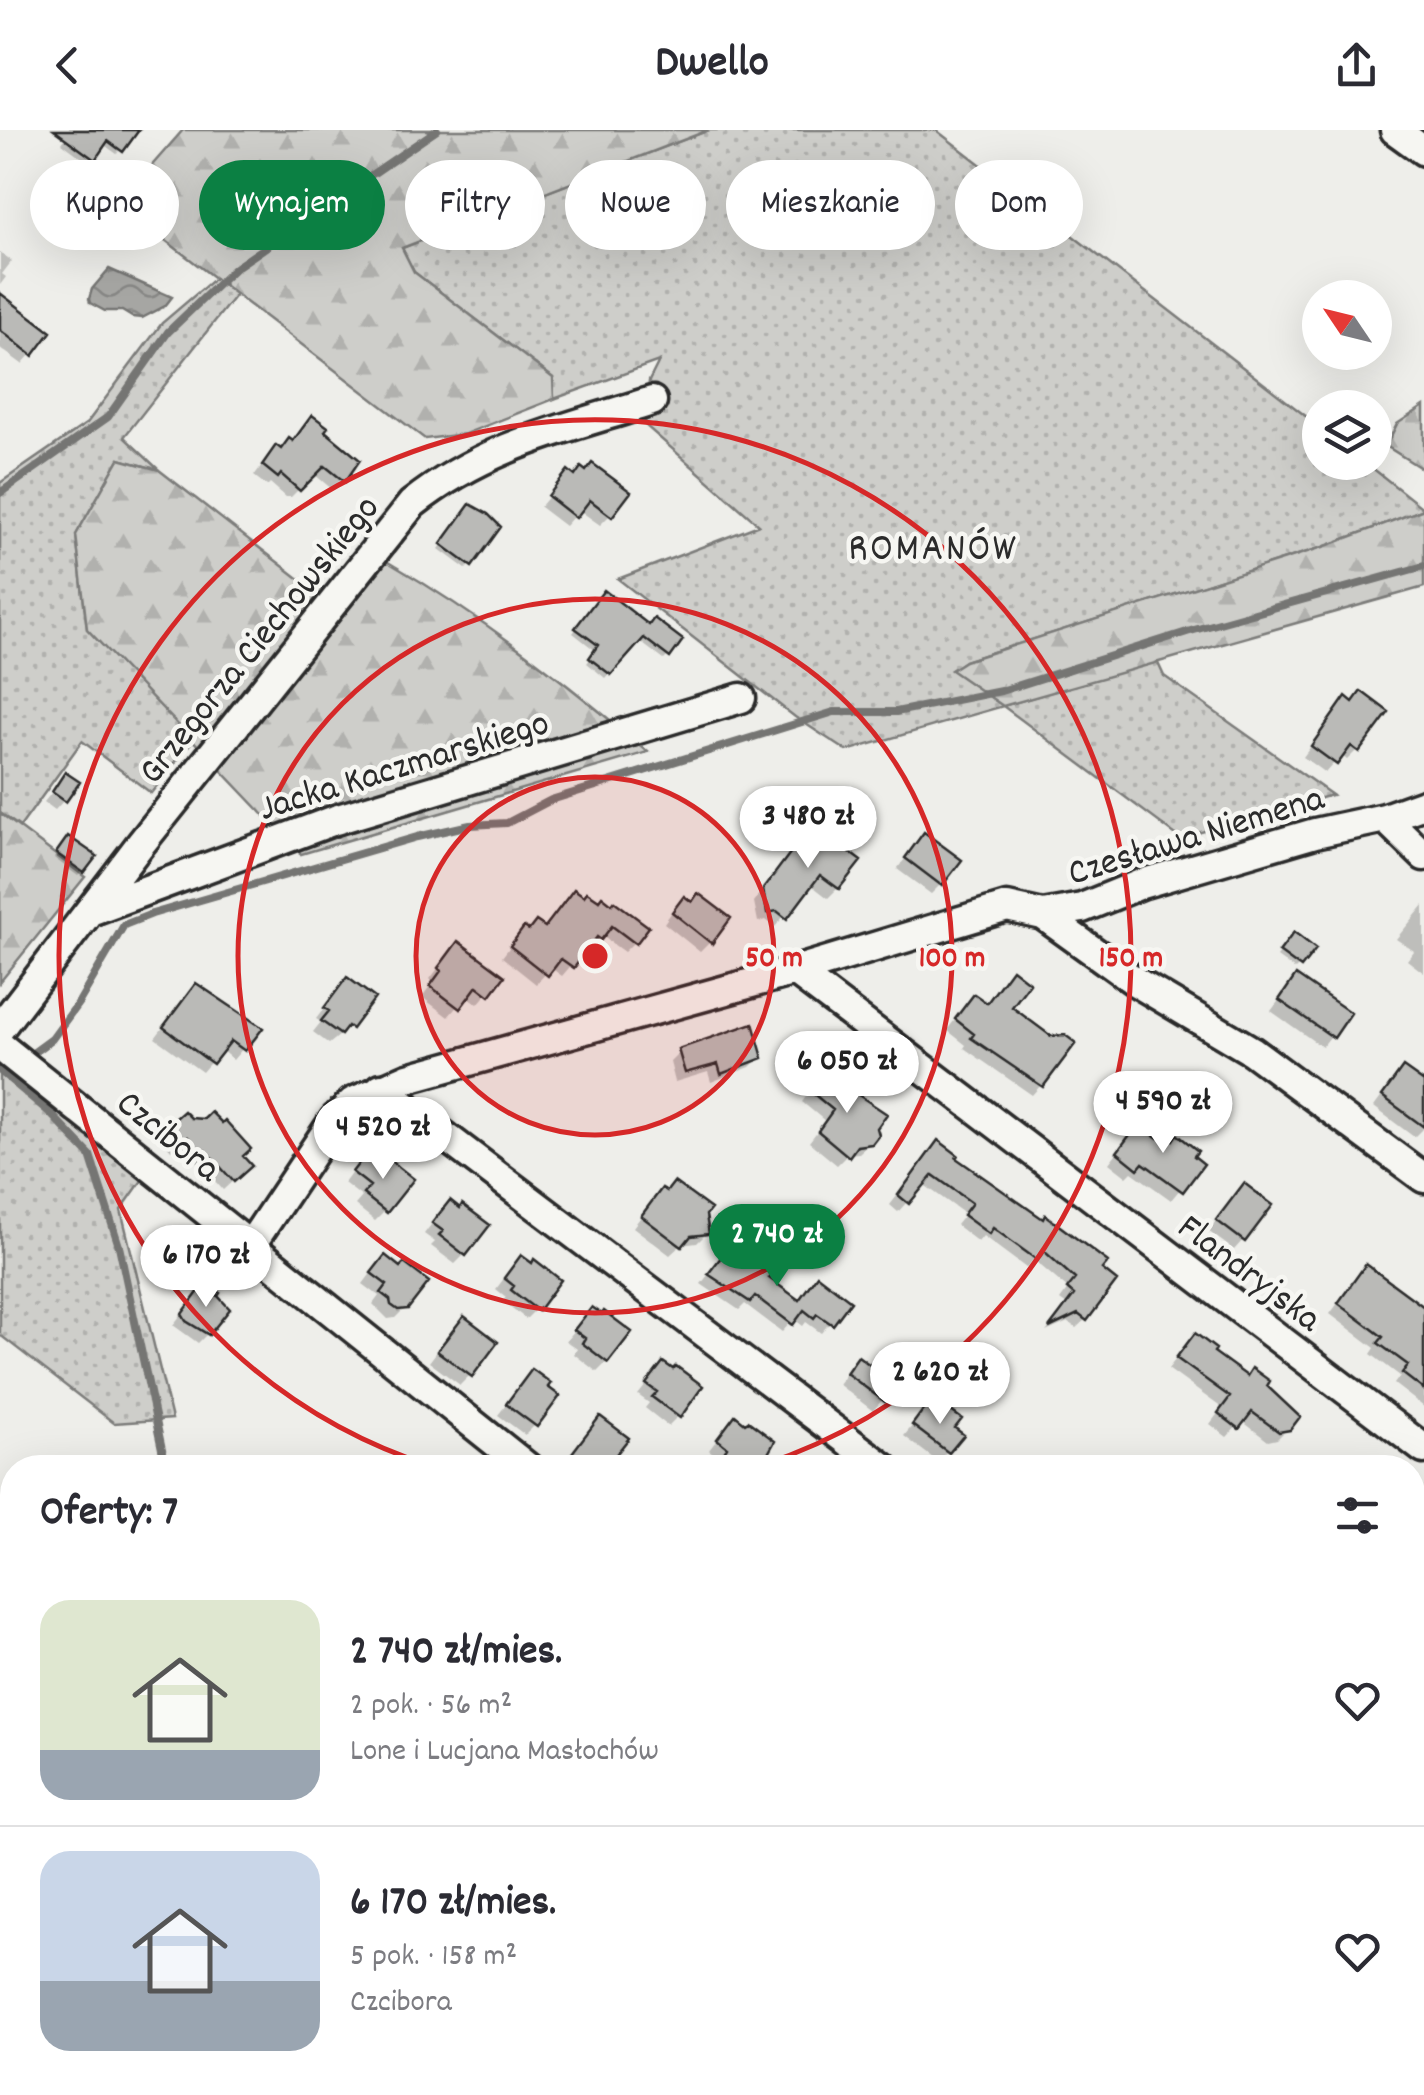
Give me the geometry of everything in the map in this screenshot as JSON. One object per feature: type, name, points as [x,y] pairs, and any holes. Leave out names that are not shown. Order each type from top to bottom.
[{"type":"street","points":[[1395,130],[1424,151]]},
{"type":"street","name":"Grzegorza Ciechowskiego","points":[[0,1028],[139,846],[412,504],[446,477],[495,451],[652,401]]},
{"type":"street","name":"Jacka Kaczmarskiego","points":[[91,911],[335,820],[742,698]]},
{"type":"street","name":"Czesława Niemena","points":[[250,1246],[335,1119],[353,1102],[381,1088],[1007,906],[1043,915],[1082,908],[1141,884],[1424,804]]},
{"type":"street","points":[[1385,818],[1424,856]]},
{"type":"street","points":[[1043,915],[1136,982],[1252,1050],[1424,1178]]},
{"type":"street","name":"Flandryjska","points":[[794,971],[1424,1449]]},
{"type":"street","name":"Czcibora","points":[[0,1046],[512,1455]]},
{"type":"street","points":[[381,1088],[867,1455]]},
{"type":"green space","points":[[183,130],[709,130],[631,160],[565,160],[565,185],[545,193],[545,160],[405,160],[402,248],[414,272],[553,378],[554,399],[465,434],[425,439],[178,250],[179,160],[157,160]]},
{"type":"green space","points":[[709,130],[936,130],[975,160],[955,160],[955,250],[1083,250],[1083,244],[1302,413],[1302,480],[1387,480],[1424,509],[1323,547],[965,661],[952,670],[1003,706],[847,751],[795,717],[618,579],[759,525],[645,425],[649,381],[659,361],[554,399],[553,378],[414,272],[402,248],[545,250],[545,193],[565,185],[565,250],[706,250],[706,160],[631,160]]},
{"type":"green space","points":[[216,277],[237,293],[124,437],[159,470],[119,459],[76,535],[87,629],[193,740],[151,793],[82,741],[20,827],[0,813],[0,483],[87,423],[162,323]]},
{"type":"green space","points":[[1424,406],[1424,470],[1392,450],[1392,434],[1397,424]]},
{"type":"green space","points":[[119,459],[159,470],[315,591],[388,562],[522,651],[648,752],[301,854],[87,629],[76,535]]},
{"type":"green space","points":[[1424,509],[1424,587],[1003,706],[951,670],[965,661],[1323,547]]},
{"type":"green space","points":[[1157,661],[1164,676],[1332,795],[1180,838],[1003,706]]},
{"type":"green space","points":[[0,813],[85,877],[0,982]]},
{"type":"green space","points":[[0,1062],[143,1179],[121,1210],[172,1419],[114,1423],[0,1335]]},
{"type":"water","points":[[109,269],[172,297],[165,306],[142,318],[122,311],[105,311],[89,299],[92,289]]},
{"type":"building","points":[[54,130],[139,130],[123,152],[108,141],[95,160]]},
{"type":"building","points":[[0,293],[51,332],[33,356],[0,330]]},
{"type":"building","points":[[312,415],[360,460],[345,482],[325,466],[300,491],[281,474],[278,478],[262,465],[276,445],[281,449],[289,438],[293,441]]},
{"type":"building","points":[[592,463],[631,492],[612,517],[590,500],[576,518],[548,496],[568,470],[575,476],[581,467],[586,471]]},
{"type":"building","points":[[470,504],[501,527],[472,567],[441,544]]},
{"type":"building","points":[[604,590],[649,625],[654,618],[683,640],[670,658],[644,638],[611,675],[589,658],[598,645],[575,628]]},
{"type":"building","points":[[1361,691],[1389,712],[1359,752],[1351,746],[1337,765],[1311,746],[1346,696],[1353,702]]},
{"type":"building","points":[[65,772],[80,782],[66,802],[52,792]]},
{"type":"building","points":[[812,824],[861,861],[839,889],[820,875],[787,919],[777,911],[767,913],[763,889]]},
{"type":"building","points":[[924,832],[962,860],[942,886],[905,858]]},
{"type":"building","points":[[68,836],[97,856],[84,873],[56,853]]},
{"type":"building","points":[[574,889],[584,896],[587,892],[599,900],[602,896],[612,904],[614,901],[649,927],[636,944],[612,926],[601,940],[597,937],[574,968],[561,959],[548,976],[510,946],[524,927],[529,930],[536,921],[545,927]]},
{"type":"building","points":[[698,893],[731,918],[712,944],[672,912],[684,896],[692,902]]},
{"type":"building","points":[[1294,932],[1316,949],[1301,968],[1279,952]]},
{"type":"building","points":[[458,941],[505,976],[490,996],[477,986],[460,1009],[430,986]]},
{"type":"building","points":[[1012,969],[1030,983],[1012,1007],[1051,1036],[1065,1035],[1076,1043],[1043,1087],[971,1038],[974,1034],[955,1019],[974,994],[987,1003]]},
{"type":"building","points":[[1296,975],[1351,1013],[1334,1038],[1279,1000]]},
{"type":"building","points":[[347,977],[375,998],[352,1029],[348,1026],[341,1035],[321,1021],[329,1011],[324,1008]]},
{"type":"building","points":[[196,983],[263,1028],[245,1051],[231,1041],[213,1064],[163,1027]]},
{"type":"building","points":[[753,1023],[763,1058],[721,1074],[718,1064],[685,1073],[678,1049]]},
{"type":"building","points":[[1403,1067],[1424,1082],[1424,1127],[1382,1096]]},
{"type":"building","points":[[824,1072],[887,1114],[872,1144],[857,1146],[849,1157],[818,1131],[833,1110],[810,1091]]},
{"type":"building","points":[[184,1111],[191,1118],[204,1119],[211,1112],[222,1123],[225,1120],[251,1149],[243,1156],[252,1166],[234,1182],[188,1137],[182,1142],[168,1125]]},
{"type":"building","points":[[1138,1124],[1158,1138],[1162,1132],[1173,1140],[1177,1134],[1198,1151],[1194,1156],[1204,1164],[1183,1192],[1143,1163],[1138,1169],[1117,1152]]},
{"type":"building","points":[[938,1140],[958,1155],[956,1158],[1043,1219],[1045,1215],[1108,1262],[1102,1269],[1117,1281],[1087,1321],[1078,1314],[1049,1328],[1074,1295],[1067,1289],[1075,1279],[1044,1251],[1037,1260],[993,1228],[989,1234],[963,1215],[972,1203],[933,1175],[909,1204],[898,1195]]},
{"type":"building","points":[[366,1154],[384,1168],[390,1160],[414,1179],[387,1213],[363,1194],[370,1186],[352,1172]]},
{"type":"building","points":[[674,1182],[711,1209],[706,1215],[709,1234],[691,1236],[682,1247],[641,1216],[662,1188],[667,1191]]},
{"type":"building","points":[[1244,1183],[1273,1205],[1245,1242],[1216,1220]]},
{"type":"building","points":[[450,1200],[490,1225],[466,1256],[439,1235],[443,1231],[432,1223]]},
{"type":"building","points":[[732,1243],[799,1300],[817,1275],[851,1301],[833,1325],[804,1310],[793,1325],[755,1296],[750,1302],[708,1274]]},
{"type":"building","points":[[385,1255],[400,1267],[404,1263],[429,1282],[408,1309],[398,1310],[391,1305],[381,1293],[387,1285],[371,1273]]},
{"type":"building","points":[[521,1255],[532,1263],[534,1259],[561,1280],[538,1311],[511,1290],[514,1286],[504,1278]]},
{"type":"building","points":[[1366,1264],[1424,1307],[1424,1390],[1402,1373],[1408,1365],[1378,1343],[1383,1337],[1338,1303]]},
{"type":"building","points":[[205,1283],[220,1293],[218,1296],[230,1309],[209,1335],[186,1321],[182,1314]]},
{"type":"building","points":[[592,1307],[632,1332],[608,1363],[582,1343],[585,1338],[574,1330]]},
{"type":"building","points":[[464,1316],[498,1342],[472,1377],[437,1351]]},
{"type":"building","points":[[1195,1333],[1247,1376],[1252,1368],[1270,1381],[1267,1386],[1300,1417],[1290,1430],[1279,1432],[1252,1412],[1239,1429],[1218,1413],[1230,1397],[1176,1358]]},
{"type":"building","points":[[879,1353],[904,1376],[885,1402],[846,1373],[858,1356],[870,1365]]},
{"type":"building","points":[[663,1362],[673,1369],[676,1366],[703,1386],[680,1418],[652,1397],[657,1392],[646,1384]]},
{"type":"building","points":[[532,1369],[551,1383],[548,1387],[560,1396],[537,1427],[506,1404]]},
{"type":"building","points":[[943,1405],[962,1419],[955,1428],[964,1435],[949,1453],[912,1425],[926,1406],[936,1414]]},
{"type":"building","points":[[735,1415],[775,1441],[767,1455],[728,1455],[724,1452],[727,1447],[717,1439]]},
{"type":"building","points":[[600,1416],[629,1438],[616,1455],[572,1453]]},
{"type":"waterway","points":[[0,493],[108,417],[168,332],[235,268],[437,130]]},
{"type":"waterway","points":[[26,1058],[52,1039],[79,1002],[124,925],[152,914],[417,837],[470,825],[507,823],[551,800],[834,712],[896,712],[1001,691],[1187,632],[1424,566]]},
{"type":"waterway","points":[[0,1071],[49,1112],[90,1155],[119,1246],[163,1455]]},
{"type":"district","name":"ROMANÓW","points":[[933,545]]}]
